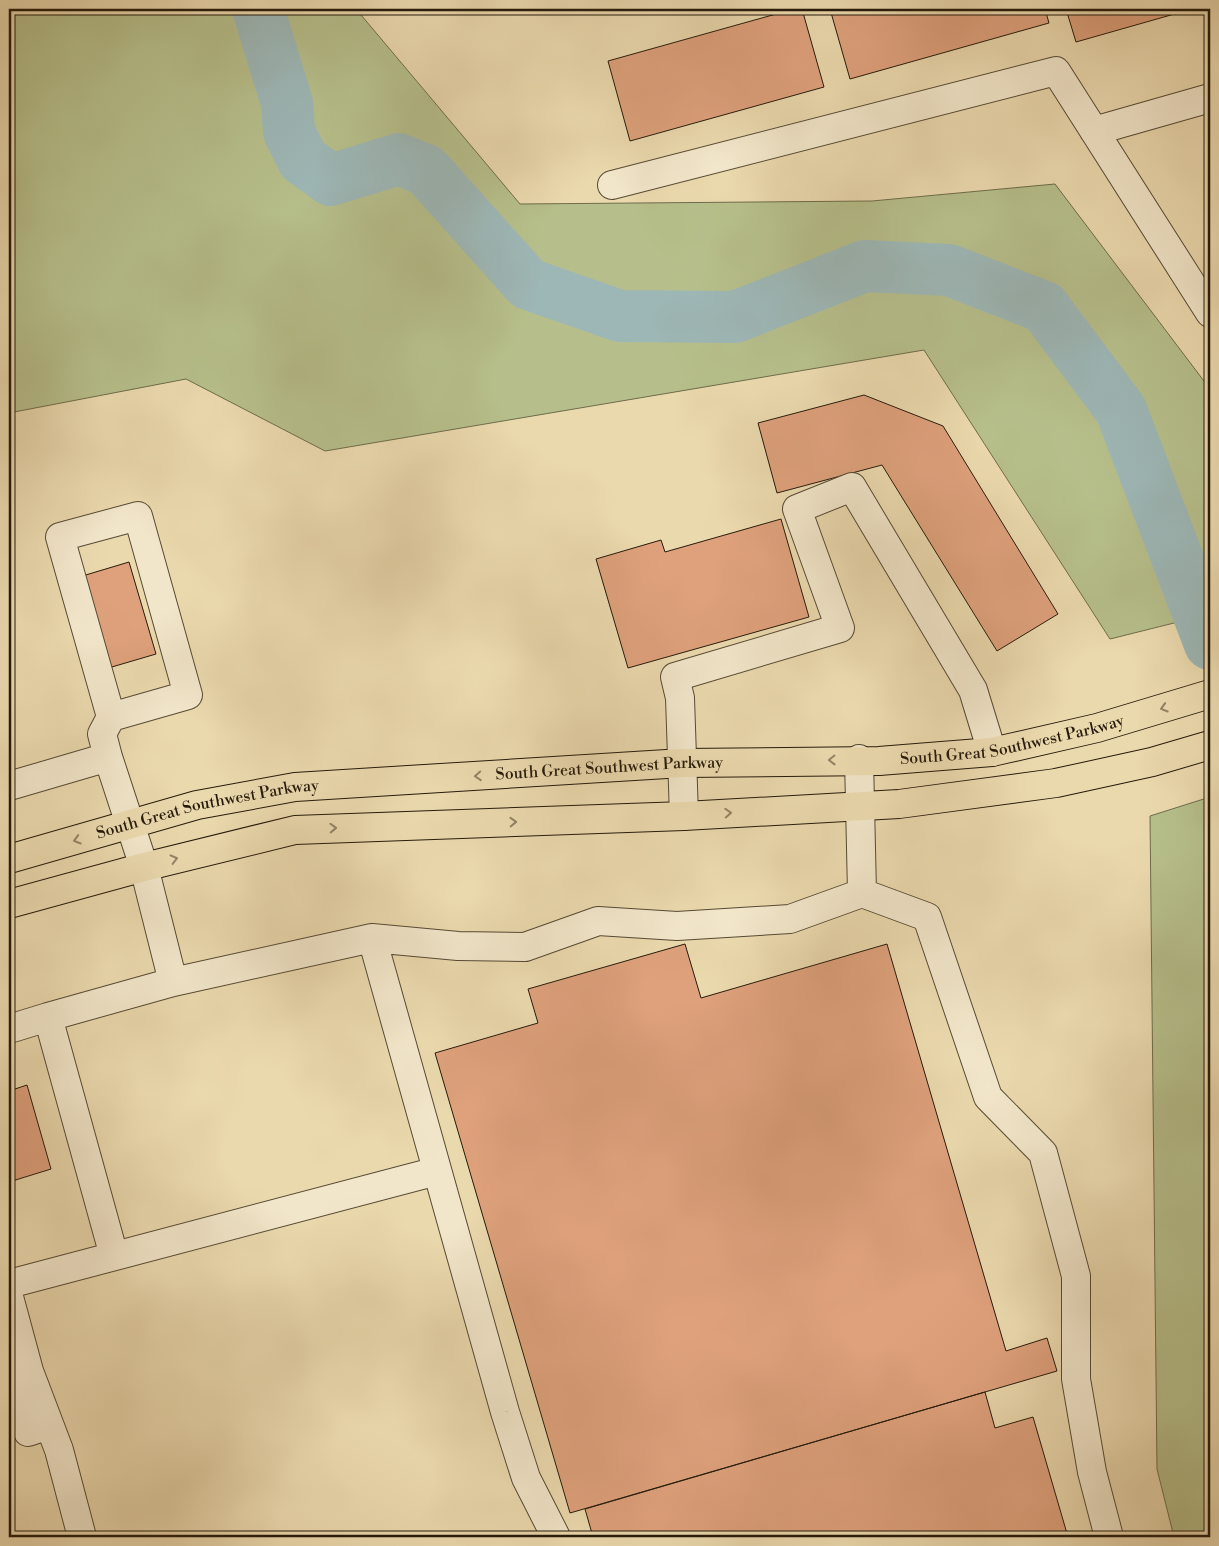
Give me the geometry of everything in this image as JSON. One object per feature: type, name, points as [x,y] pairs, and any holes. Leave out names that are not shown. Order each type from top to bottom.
[{"type":"main road","name":"South Great Southwest Parkway","points":[[9,859],[197,805],[295,787],[683,763],[879,761],[992,752],[1097,728],[1210,694]]},
{"type":"main road","points":[[9,904],[144,867],[295,830],[684,816],[899,804],[1056,783],[1152,762],[1210,745]]},
{"type":"lane","points":[[612,185],[1056,71],[1210,313]]},
{"type":"lane","points":[[1094,131],[1210,98]]},
{"type":"lane","points":[[684,816],[680,698],[675,677],[840,628],[797,509],[852,487],[973,690],[992,752]]},
{"type":"lane","points":[[111,717],[188,695],[138,516],[60,537],[111,717],[102,734],[144,867],[172,982]]},
{"type":"lane","points":[[9,786],[108,757]]},
{"type":"lane","points":[[859,760],[862,893]]},
{"type":"lane","points":[[9,1029],[172,982],[372,938],[458,946],[525,947],[598,921],[677,926],[790,919],[862,893],[927,917],[988,1097],[1043,1153],[1076,1276],[1076,1379],[1092,1472],[1109,1537]]},
{"type":"lane","points":[[372,938],[505,1412],[523,1468],[556,1537]]},
{"type":"lane","points":[[48,1017],[114,1256]]},
{"type":"lane","points":[[9,1284],[437,1171]]},
{"type":"lane","points":[[9,1297],[29,1371],[59,1450],[82,1537]]},
{"type":"lane","points":[[9,1371],[28,1432],[49,1425]]},
{"type":"green space","points":[[9,9],[356,9],[520,204],[872,201],[1055,184],[1210,389],[1210,614],[1110,639],[924,350],[325,451],[186,379],[9,413]]},
{"type":"green space","points":[[1210,797],[1210,1537],[1174,1537],[1157,1469],[1150,816]]},
{"type":"building","points":[[794,9],[802,9],[824,87],[630,141],[608,61]]},
{"type":"building","points":[[830,9],[1045,9],[1049,23],[850,79]]},
{"type":"building","points":[[1066,9],[1192,9],[1076,42]]},
{"type":"building","points":[[864,395],[943,426],[1058,614],[997,651],[882,465],[777,493],[758,423]]},
{"type":"building","points":[[781,519],[809,617],[628,668],[596,559],[661,540],[665,552]]},
{"type":"building","points":[[129,562],[156,654],[105,669],[79,577]]},
{"type":"building","points":[[685,944],[701,998],[887,944],[1006,1351],[1047,1338],[1057,1371],[570,1513],[435,1053],[538,1023],[528,989]]},
{"type":"building","points":[[27,1085],[51,1169],[9,1182],[9,1091]]},
{"type":"building","points":[[985,1392],[995,1428],[1033,1417],[1068,1537],[593,1537],[585,1509]]},
{"type":"waterway","points":[[258,9],[287,103],[289,132],[303,160],[331,180],[399,159],[426,170],[528,284],[620,316],[735,317],[865,266],[949,270],[1044,307],[1121,410],[1210,644]]}]
